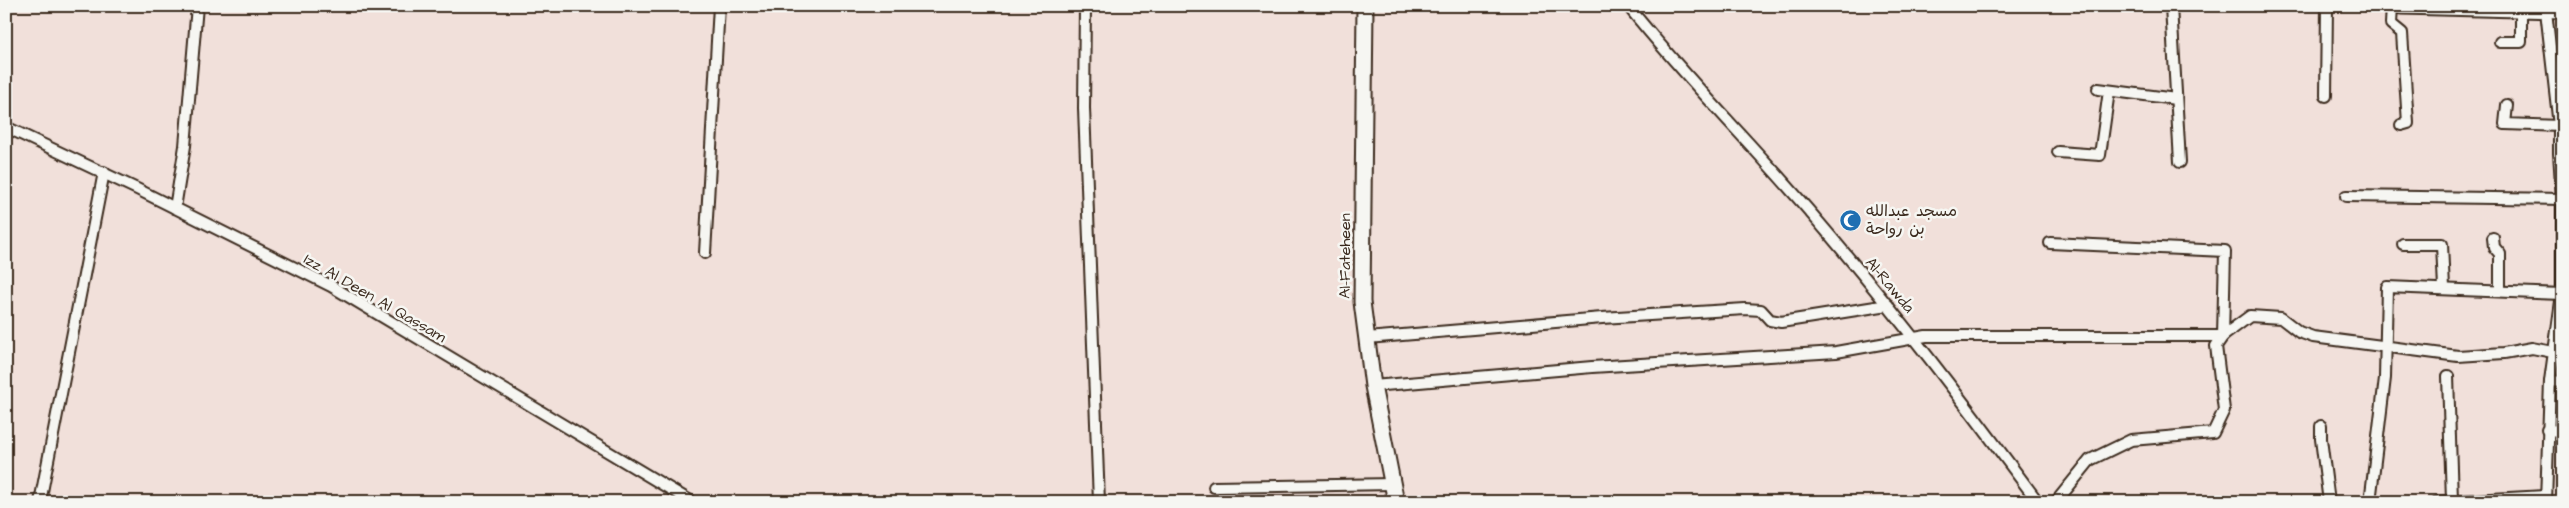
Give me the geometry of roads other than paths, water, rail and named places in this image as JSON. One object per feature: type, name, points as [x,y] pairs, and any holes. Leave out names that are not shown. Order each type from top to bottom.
[{"type":"street","points":[[175,208],[185,146],[197,6]]},
{"type":"street","points":[[705,253],[719,6]]},
{"type":"street","points":[[1084,6],[1084,108],[1099,502]]},
{"type":"street","name":"Al-Fateheen","points":[[1365,6],[1362,302],[1373,386],[1396,502]]},
{"type":"street","name":"Al-Rawda","points":[[1628,6],[1674,62],[1772,168],[1916,338],[2038,502]]},
{"type":"street","points":[[2172,6],[2180,162]]},
{"type":"street","points":[[2326,96],[2327,6]]},
{"type":"street","points":[[2392,6],[2391,24],[2402,33],[2408,123],[2401,125]]},
{"type":"street","points":[[2401,6],[2563,10]]},
{"type":"street","points":[[2500,42],[2520,42],[2521,10]]},
{"type":"street","points":[[2437,502],[2452,500],[2546,499],[2550,381],[2558,353],[2562,294],[2563,199],[2559,153],[2559,92],[2546,11]]},
{"type":"street","points":[[2058,152],[2100,156],[2103,90],[2176,99]]},
{"type":"street","points":[[2507,105],[2505,124],[2559,126]]},
{"type":"street","name":"Izz Al Deen Al Qassam","points":[[6,126],[104,172],[331,286],[692,502]]},
{"type":"street","points":[[40,502],[104,172]]},
{"type":"street","points":[[2346,196],[2563,199]]},
{"type":"street","points":[[2492,238],[2494,246],[2500,254],[2500,290]]},
{"type":"street","points":[[2050,244],[2225,251],[2223,336]]},
{"type":"street","points":[[2403,244],[2442,244],[2444,288]]},
{"type":"street","points":[[2370,502],[2388,347],[2388,287],[2500,290],[2562,294]]},
{"type":"street","points":[[1367,338],[1592,319],[1745,309],[1760,310],[1770,320],[1781,322],[1888,305]]},
{"type":"street","points":[[2056,502],[2090,460],[2131,440],[2213,433],[2224,410],[2216,346],[2223,336],[2250,316],[2281,318],[2299,332],[2313,337],[2458,356],[2504,353],[2532,348],[2558,353]]},
{"type":"street","points":[[1373,386],[1592,367],[1836,352],[1926,336],[2067,334],[2223,336]]},
{"type":"street","points":[[2448,376],[2452,500]]},
{"type":"street","points":[[2550,381],[2563,382]]},
{"type":"street","points":[[2321,426],[2320,439],[2329,502]]},
{"type":"street","points":[[2547,430],[2563,431]]},
{"type":"street","points":[[1214,487],[1393,484]]},
{"type":"place","name":"مسجد عبدالله بن رواحة","points":[[1850,220]]}]
